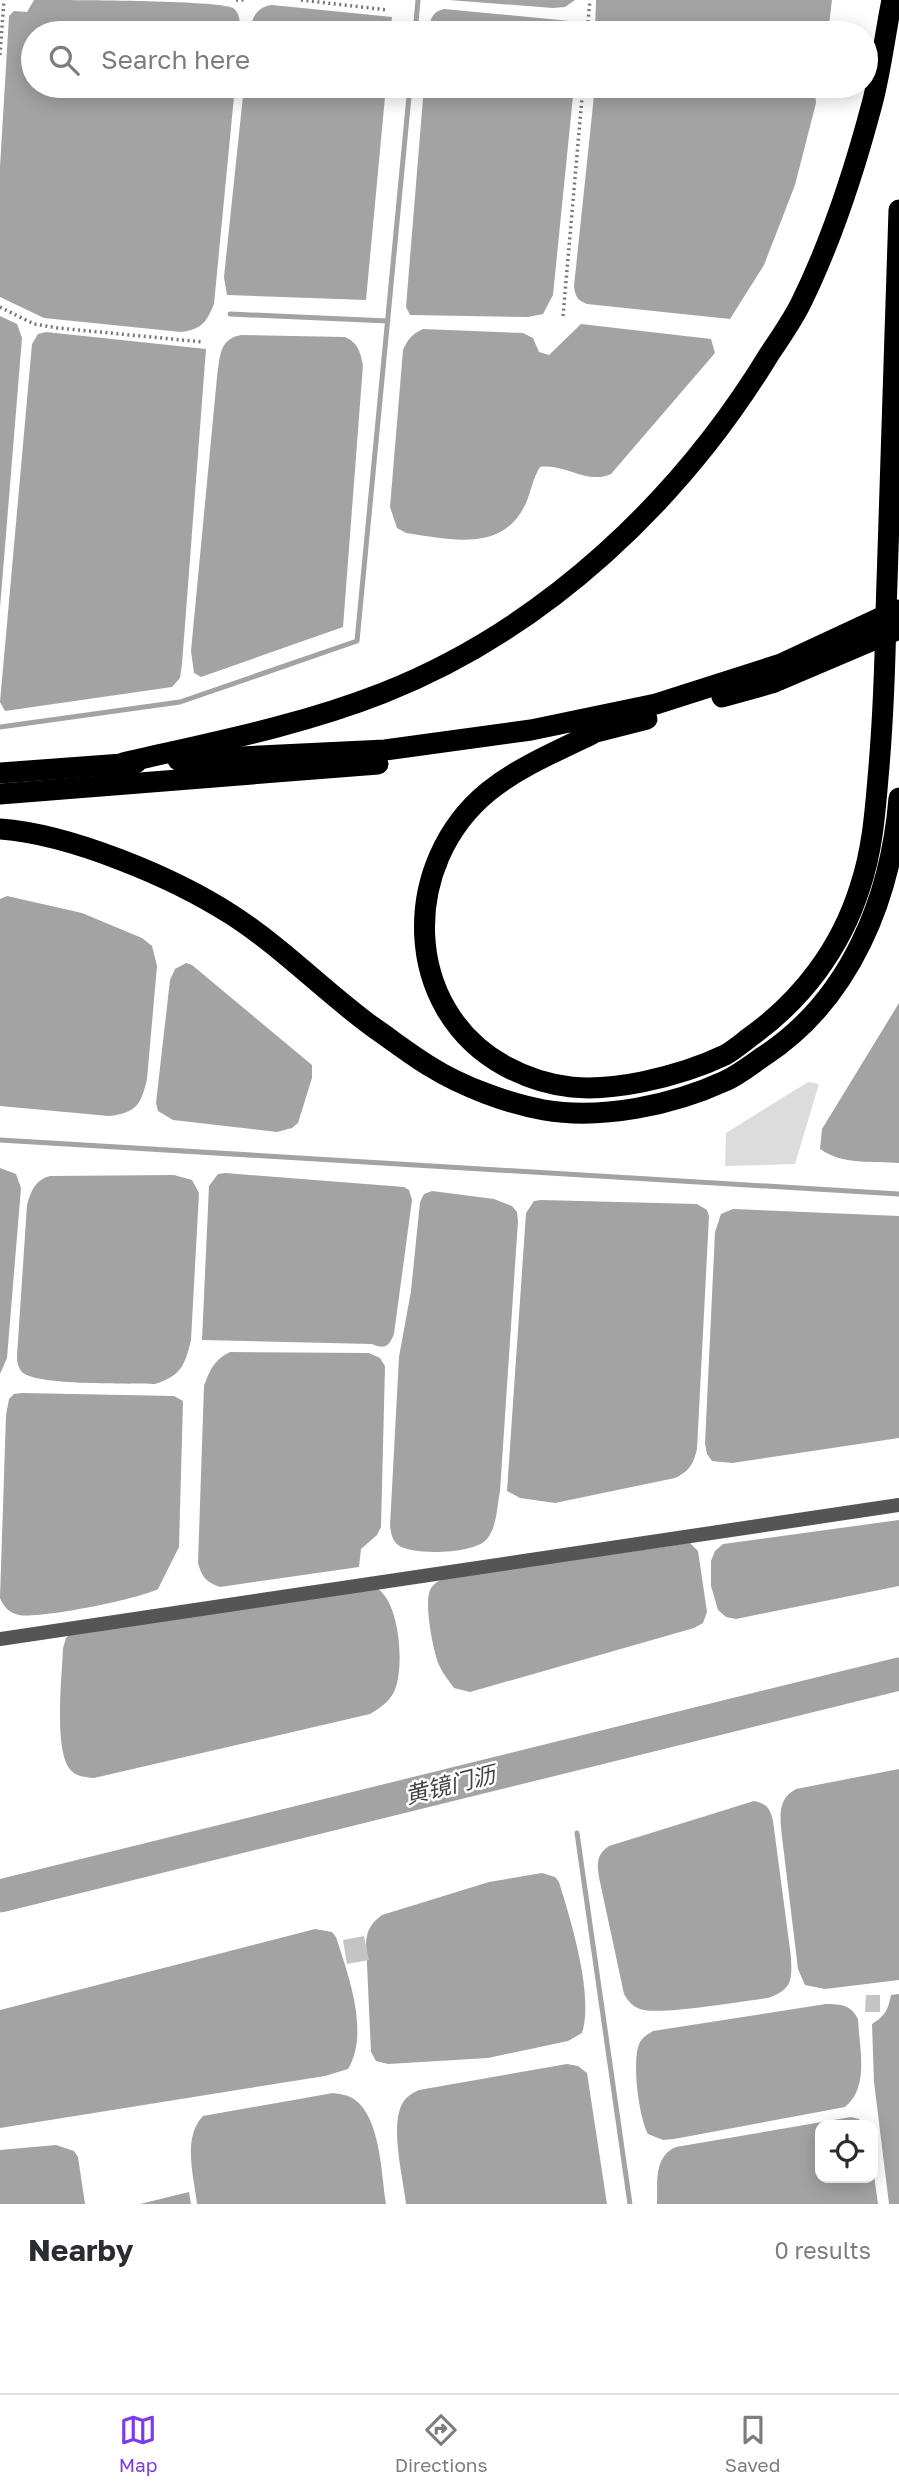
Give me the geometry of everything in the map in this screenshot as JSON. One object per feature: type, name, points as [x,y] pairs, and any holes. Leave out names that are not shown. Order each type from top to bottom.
[{"type":"highway","points":[[878,75],[892,0]]},
{"type":"highway","points":[[122,763],[296,723],[384,693],[461,657],[536,609],[607,553],[680,478],[745,396],[800,305],[846,194],[874,98]]},
{"type":"highway","points":[[592,734],[529,765],[487,792],[450,834],[431,876],[423,918],[426,961],[441,999],[475,1044],[503,1065],[526,1075],[582,1089],[623,1086],[674,1076],[727,1054],[771,1022],[809,984],[839,938],[861,886],[875,819],[883,724],[899,210]]},
{"type":"highway","points":[[0,774],[122,763],[386,757],[656,704],[781,664],[899,609]]},
{"type":"highway","points":[[0,794],[386,757],[592,734],[772,683],[899,629]]},
{"type":"highway","points":[[0,829],[16,830],[95,850],[165,879],[232,915],[371,1025],[432,1068],[486,1093],[544,1110],[601,1112],[668,1102],[727,1080],[781,1045],[824,1002],[860,950],[885,887],[897,828],[899,798]]},
{"type":"street","points":[[0,1639],[899,1505]]},
{"type":"path","points":[[0,55],[5,0]]},
{"type":"path","points":[[236,0],[247,0]]},
{"type":"path","points":[[301,0],[388,10]]},
{"type":"path","points":[[588,21],[590,0]]},
{"type":"path","points":[[563,316],[582,98]]},
{"type":"path","points":[[0,307],[34,324],[203,342]]},
{"type":"shaded area","points":[[34,0],[199,3],[233,8],[237,13],[239,21],[21,21],[21,98],[234,98],[214,304],[199,327],[181,332],[44,318],[0,297],[0,167],[9,16],[14,11],[27,12]]},
{"type":"shaded area","points":[[449,0],[575,0],[565,7],[553,8]]},
{"type":"shaded area","points":[[596,0],[832,0],[829,21],[595,21]]},
{"type":"shaded area","points":[[272,5],[392,17],[392,21],[253,21],[262,8]]},
{"type":"shaded area","points":[[444,9],[570,21],[431,21]]},
{"type":"shaded area","points":[[243,98],[385,98],[366,300],[227,295],[224,277]]},
{"type":"shaded area","points":[[423,98],[573,98],[553,295],[543,314],[528,317],[410,315],[406,307]]},
{"type":"shaded area","points":[[594,98],[816,98],[795,185],[764,265],[730,319],[587,304],[577,297],[574,286]]},
{"type":"shaded area","points":[[0,316],[17,324],[22,338],[0,608]]},
{"type":"shaded area","points":[[581,324],[711,339],[715,353],[611,474],[593,477],[558,468],[540,467],[526,503],[516,519],[504,530],[489,536],[457,540],[406,533],[397,528],[390,507],[403,350],[411,337],[423,329],[523,333],[533,338],[539,352],[549,355]]},
{"type":"shaded area","points":[[46,332],[206,349],[182,664],[180,678],[172,687],[5,711],[0,702],[32,344],[38,334]]},
{"type":"shaded area","points":[[242,335],[345,337],[356,345],[359,352],[363,365],[343,627],[201,677],[194,673],[191,651],[217,377],[225,344]]},
{"type":"shaded area","points":[[7,896],[82,913],[142,938],[152,946],[157,966],[147,1079],[139,1101],[131,1110],[109,1116],[0,1106],[0,899]]},
{"type":"shaded area","points":[[186,963],[192,965],[312,1065],[312,1078],[298,1123],[292,1128],[277,1132],[173,1120],[158,1111],[156,1103],[170,980],[175,969]]},
{"type":"shaded area","points":[[899,1003],[899,1163],[838,1158],[820,1149],[822,1129]]},
{"type":"shaded area","points":[[808,1082],[819,1084],[795,1164],[725,1166],[726,1133]]},
{"type":"shaded area","points":[[0,1168],[16,1174],[21,1188],[7,1358],[0,1374]]},
{"type":"shaded area","points":[[218,1174],[404,1187],[409,1190],[412,1200],[394,1334],[388,1344],[380,1347],[372,1344],[202,1340],[209,1186]]},
{"type":"shaded area","points":[[174,1175],[192,1180],[199,1193],[191,1340],[180,1368],[171,1377],[155,1384],[64,1382],[45,1380],[22,1372],[17,1356],[27,1205],[34,1187],[50,1176]]},
{"type":"shaded area","points":[[432,1191],[494,1199],[512,1206],[517,1212],[518,1221],[500,1491],[495,1522],[487,1539],[480,1544],[444,1552],[406,1549],[393,1539],[390,1526],[399,1357],[411,1291],[420,1202],[424,1194]]},
{"type":"shaded area","points":[[534,1201],[697,1204],[707,1210],[709,1216],[697,1449],[690,1467],[675,1478],[555,1503],[520,1498],[507,1491],[526,1213]]},
{"type":"shaded area","points":[[733,1209],[899,1216],[899,1438],[732,1463],[712,1461],[705,1444],[715,1232],[721,1214]]},
{"type":"shaded area","points":[[230,1352],[369,1353],[380,1358],[385,1366],[381,1527],[377,1535],[361,1549],[359,1567],[220,1587],[203,1575],[198,1563],[204,1386],[213,1366]]},
{"type":"shaded area","points":[[14,1394],[174,1396],[183,1401],[179,1547],[158,1589],[111,1603],[46,1614],[19,1615],[3,1604],[0,1598],[6,1415],[9,1399]]},
{"type":"shaded area","points":[[899,1520],[899,1586],[736,1619],[726,1617],[718,1610],[711,1586],[711,1561],[715,1551],[723,1544]]},
{"type":"shaded area","points":[[690,1543],[698,1551],[707,1612],[703,1623],[694,1628],[470,1692],[454,1688],[441,1668],[432,1638],[428,1597],[430,1590],[442,1579]]},
{"type":"shaded area","points":[[378,1589],[391,1608],[396,1622],[400,1653],[394,1692],[370,1714],[94,1778],[77,1775],[69,1768],[64,1758],[60,1710],[63,1648],[66,1638],[72,1632]]},
{"type":"shaded area","points":[[899,1769],[899,1980],[825,1989],[805,1985],[798,1969],[781,1830],[783,1803],[796,1789]]},
{"type":"shaded area","points":[[754,1801],[767,1807],[773,1821],[791,1957],[789,1983],[782,1991],[768,1998],[664,2011],[640,2009],[624,1994],[599,1877],[598,1862],[601,1853],[609,1846]]},
{"type":"shaded area","points":[[542,1873],[555,1877],[559,1882],[575,1937],[585,1999],[582,2033],[568,2041],[488,2058],[388,2064],[376,2061],[371,2052],[366,1943],[375,1921],[382,1915],[489,1882]]},
{"type":"shaded area","points":[[315,1929],[332,1932],[336,1937],[351,1986],[357,2038],[348,2069],[325,2076],[0,2128],[0,2010]]},
{"type":"shaded area","points":[[899,1994],[899,2204],[889,2204],[874,2082],[872,2024],[885,2012],[891,1995]]},
{"type":"shaded area","points":[[826,2004],[845,2006],[858,2019],[860,2078],[853,2099],[845,2107],[674,2139],[663,2140],[648,2134],[636,2075],[637,2050],[647,2034]]},
{"type":"shaded area","points":[[567,2064],[578,2066],[587,2073],[607,2204],[406,2204],[398,2153],[397,2126],[402,2104],[407,2097],[419,2090]]},
{"type":"shaded area","points":[[333,2093],[354,2099],[370,2119],[378,2147],[386,2204],[197,2204],[191,2146],[197,2125],[203,2116]]},
{"type":"shaded area","points":[[851,2117],[860,2120],[834,2120]]},
{"type":"shaded area","points":[[815,2123],[815,2183],[875,2183],[878,2204],[657,2204],[660,2164],[663,2157],[676,2147]]},
{"type":"shaded area","points":[[56,2145],[74,2151],[78,2157],[85,2204],[0,2204],[0,2150]]},
{"type":"shaded area","points":[[189,2192],[191,2204],[140,2204]]},
{"type":"building","points":[[364,1936],[369,1960],[347,1964],[343,1940]]},
{"type":"building","points":[[866,1995],[880,1995],[880,2012],[865,2012]]},
{"type":"waterway","points":[[416,21],[418,0]]},
{"type":"waterway","points":[[0,727],[180,702],[357,641],[409,98]]},
{"type":"waterway","points":[[230,314],[388,321]]},
{"type":"waterway","points":[[0,1140],[899,1194]]},
{"type":"waterway","name":"黄镜门沥","points":[[0,1896],[899,1674]]},
{"type":"waterway","points":[[577,1833],[630,2204]]}]
